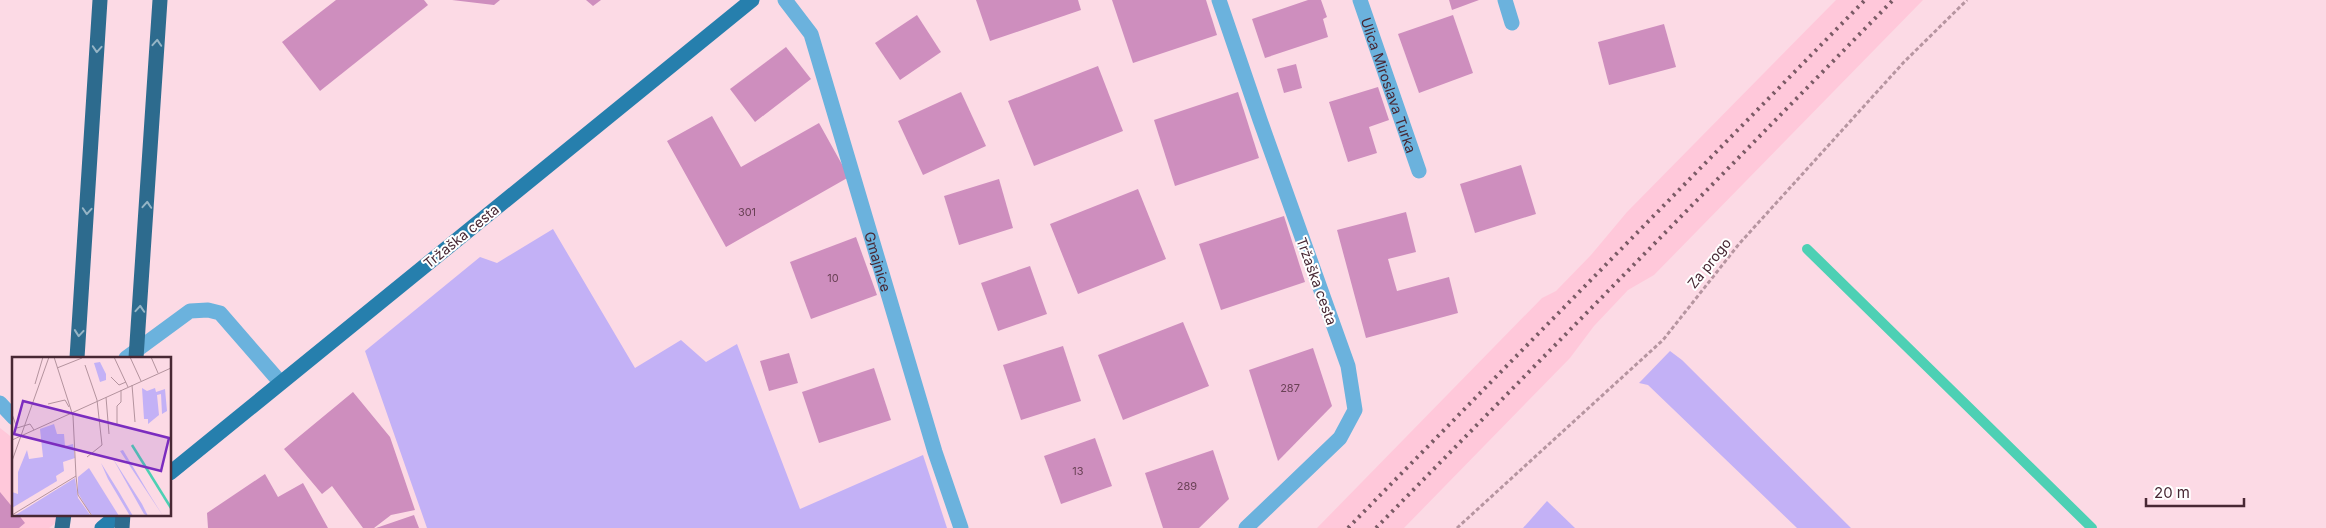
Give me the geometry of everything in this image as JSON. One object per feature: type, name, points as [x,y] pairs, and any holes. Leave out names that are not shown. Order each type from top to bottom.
[{"type":"highway","points":[[77,357],[100,0]]},
{"type":"highway","points":[[136,357],[160,0]]},
{"type":"main road","name":"Tržaška cesta","points":[[171,472],[752,0]]},
{"type":"main road","points":[[102,528],[117,516]]},
{"type":"street","name":"Gmajnice","points":[[785,0],[811,34],[932,443],[961,528]]},
{"type":"street","name":"Tržaška cesta","points":[[1220,0],[1348,366],[1355,410],[1340,438],[1246,528]]},
{"type":"street","name":"Ulica Miroslava Turka","points":[[1360,0],[1419,171]]},
{"type":"street","points":[[1505,0],[1512,23]]},
{"type":"street","points":[[127,357],[190,311],[208,310],[220,313],[280,382]]},
{"type":"street","points":[[0,403],[12,416]]},
{"type":"path","name":"Za progo","points":[[1457,528],[1662,340],[1739,244],[1904,62],[1967,0]]},
{"type":"shaded area","points":[[1836,0],[1923,0],[1654,275],[1628,290],[1594,326],[1570,358],[1404,528],[1317,528],[1542,298],[1556,291],[1591,255],[1627,212]]},
{"type":"shaded area","points":[[553,229],[635,368],[681,340],[706,362],[737,344],[800,509],[923,455],[947,528],[427,528],[365,351],[480,257],[497,263]]},
{"type":"shaded area","points":[[1670,351],[1682,360],[1851,528],[1797,528],[1648,385],[1639,383]]},
{"type":"shaded area","points":[[0,428],[12,437],[12,516],[65,516],[49,528],[0,528]]},
{"type":"shaded area","points":[[1547,501],[1575,528],[1523,528]]},
{"type":"building","points":[[336,0],[424,0],[428,5],[320,91],[282,42]]},
{"type":"building","points":[[452,0],[500,0],[494,5]]},
{"type":"building","points":[[586,0],[601,0],[593,6]]},
{"type":"building","points":[[976,0],[1078,0],[1081,10],[990,41]]},
{"type":"building","points":[[1112,0],[1206,0],[1217,35],[1133,63]]},
{"type":"building","points":[[1308,0],[1321,0],[1327,17],[1323,19],[1328,37],[1265,58],[1252,19]]},
{"type":"building","points":[[1449,0],[1479,0],[1452,10]]},
{"type":"building","points":[[917,15],[941,52],[900,80],[875,43]]},
{"type":"building","points":[[1453,15],[1473,73],[1419,93],[1398,34]]},
{"type":"building","points":[[1664,24],[1676,67],[1609,85],[1598,42]]},
{"type":"building","points":[[786,47],[811,79],[755,122],[730,89]]},
{"type":"building","points":[[1296,64],[1302,88],[1284,93],[1277,69]]},
{"type":"building","points":[[1098,66],[1123,131],[1034,166],[1008,101]]},
{"type":"building","points":[[1378,87],[1389,120],[1369,127],[1377,153],[1348,162],[1329,102]]},
{"type":"building","points":[[961,92],[986,146],[923,175],[898,121]]},
{"type":"building","points":[[1238,92],[1259,158],[1175,186],[1154,120]]},
{"type":"building","points":[[712,116],[741,167],[819,123],[849,177],[726,247],[667,141]]},
{"type":"building","points":[[1521,165],[1536,214],[1475,233],[1460,184]]},
{"type":"building","points":[[999,179],[1013,228],[959,245],[944,196]]},
{"type":"building","points":[[1138,189],[1166,259],[1078,294],[1050,224]]},
{"type":"building","points":[[1406,212],[1416,252],[1388,259],[1397,291],[1449,277],[1458,313],[1366,338],[1337,230]]},
{"type":"building","points":[[1284,216],[1305,282],[1221,310],[1199,244]]},
{"type":"building","points":[[856,237],[877,295],[811,319],[790,262]]},
{"type":"building","points":[[1030,266],[1047,314],[998,331],[981,283]]},
{"type":"building","points":[[1183,322],[1209,386],[1123,420],[1098,355]]},
{"type":"building","points":[[1063,346],[1081,401],[1021,420],[1003,365]]},
{"type":"building","points":[[1313,348],[1332,406],[1278,461],[1249,370]]},
{"type":"building","points":[[789,353],[798,383],[769,391],[760,361]]},
{"type":"building","points":[[874,368],[891,420],[819,443],[802,392]]},
{"type":"building","points":[[353,392],[390,437],[415,510],[391,515],[374,528],[363,528],[332,486],[322,494],[284,449]]},
{"type":"building","points":[[1095,438],[1112,486],[1061,504],[1044,456]]},
{"type":"building","points":[[1213,450],[1229,499],[1199,528],[1163,528],[1145,473]]},
{"type":"building","points":[[265,474],[278,497],[303,483],[328,528],[208,528],[207,513]]},
{"type":"building","points":[[0,492],[12,507],[12,516],[20,516],[25,523],[19,528],[0,528]]},
{"type":"building","points":[[414,515],[419,528],[376,528]]},
{"type":"waterway","points":[[1807,249],[2092,528]]},
{"type":"railway","points":[[1348,528],[1865,0]]},
{"type":"railway","points":[[1376,528],[1893,0]]}]
